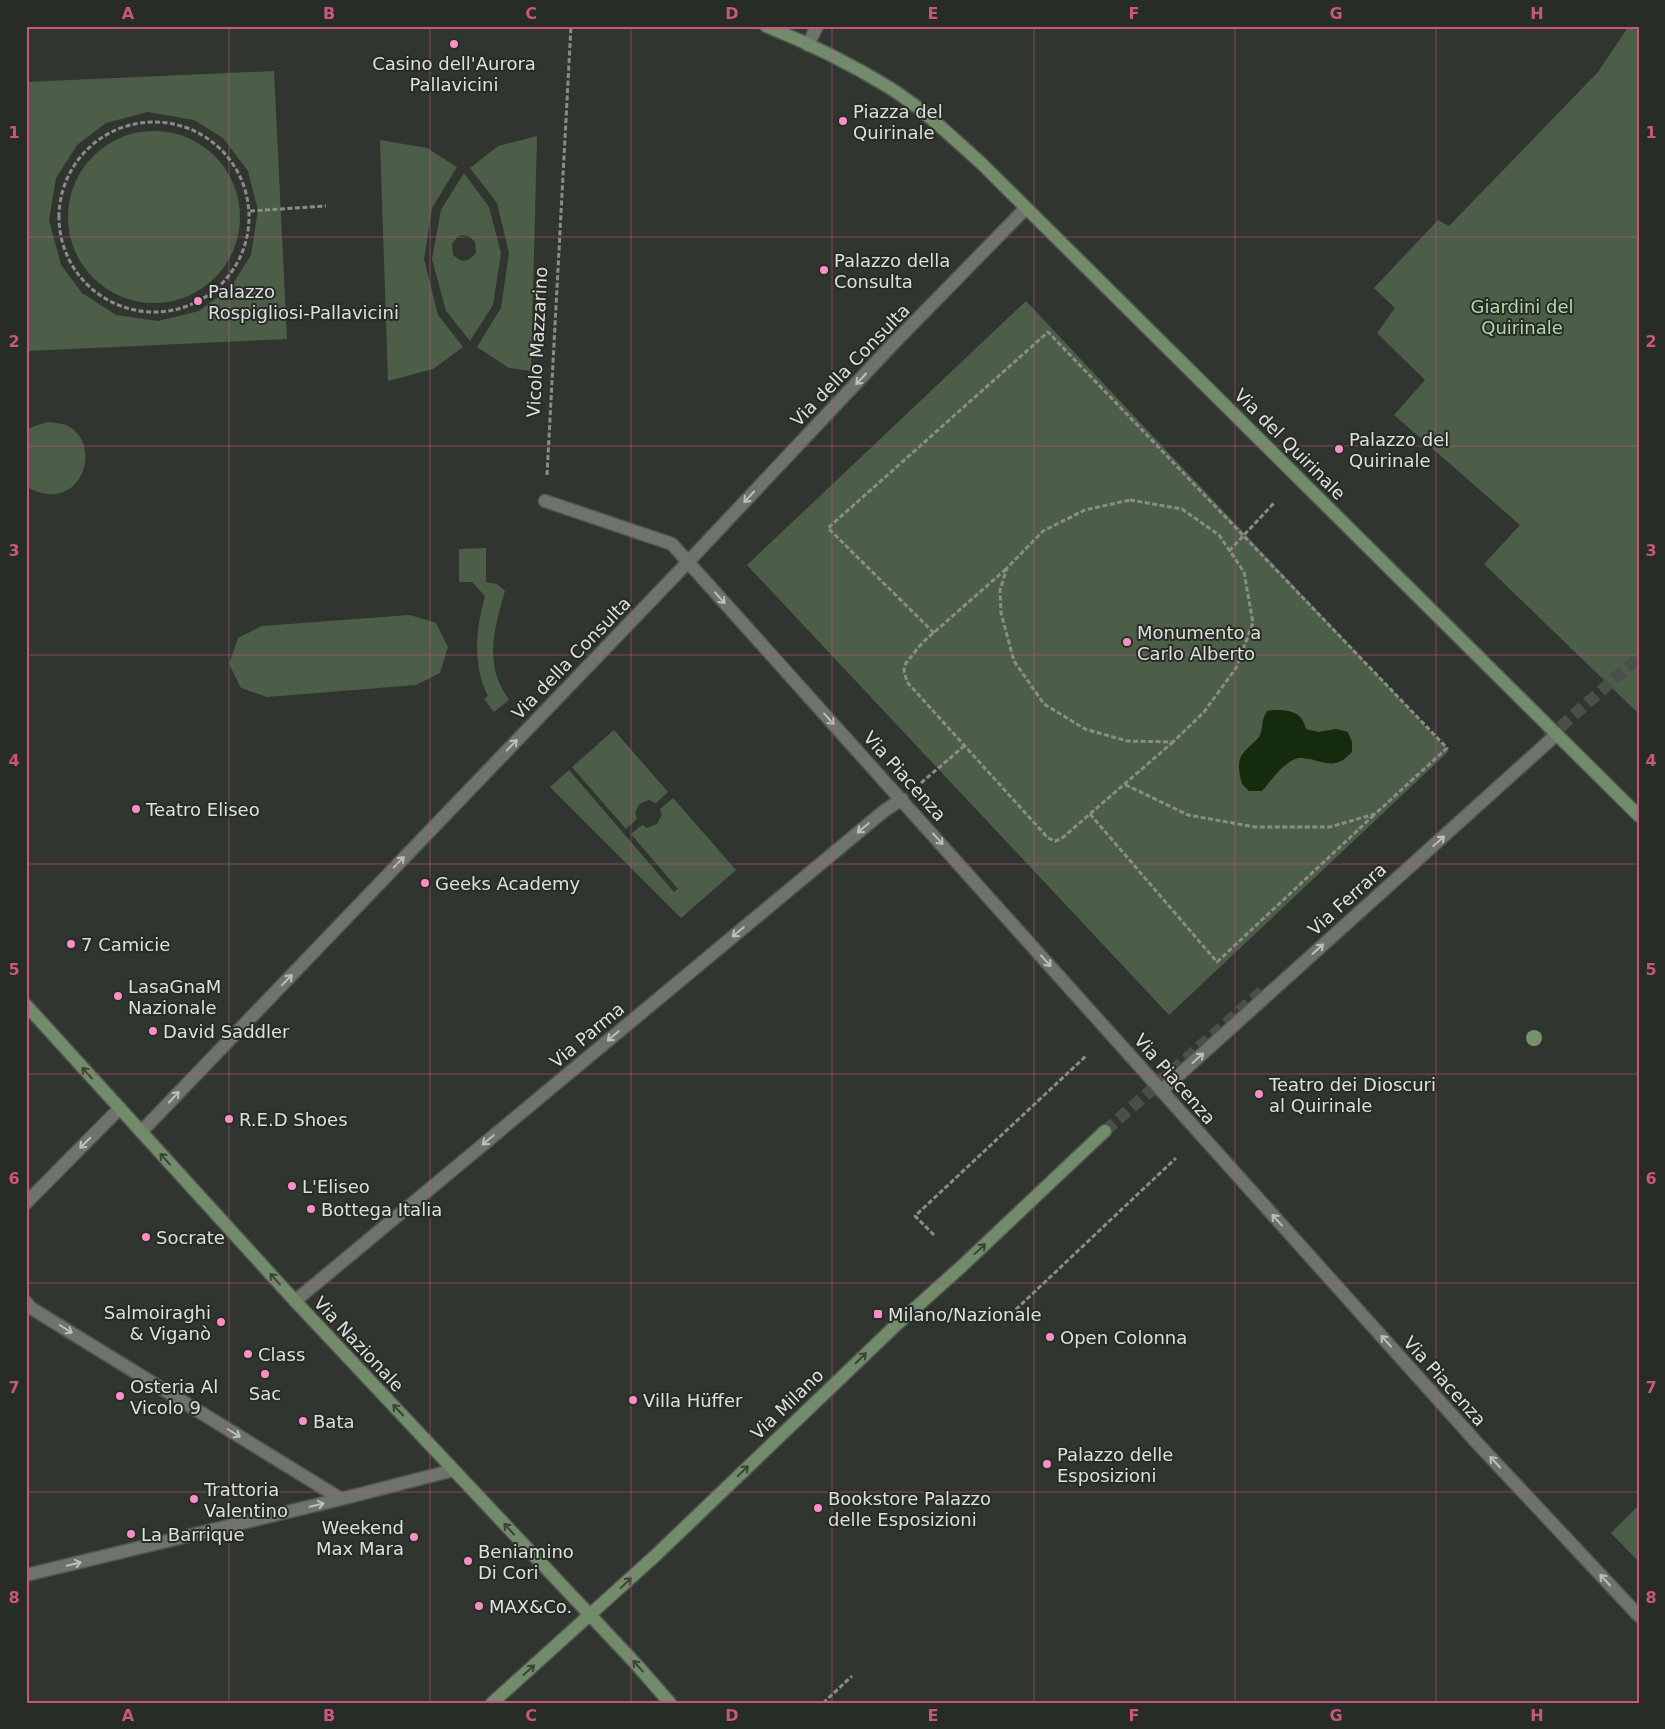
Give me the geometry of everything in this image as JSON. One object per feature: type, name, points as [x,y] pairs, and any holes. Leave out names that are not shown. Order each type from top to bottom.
[{"type":"street","points":[[766,26],[808,44],[817,26]]},
{"type":"street","name":"Via del Quirinale","points":[[808,44],[890,88],[911,102],[982,164],[1639,816]]},
{"type":"street","name":"Via della Consulta","points":[[141,1132],[688,562],[894,343],[1026,208]]},
{"type":"street","points":[[545,501],[672,544],[688,562]]},
{"type":"street","name":"Via Piacenza","points":[[688,562],[1478,1444],[1639,1616]]},
{"type":"street","name":"Via Ferrara","points":[[1161,1091],[1557,734]]},
{"type":"street","name":"Via Parma","points":[[295,1301],[884,811],[902,799]]},
{"type":"street","name":"Via Nazionale","points":[[26,1005],[295,1301],[636,1664],[670,1703]]},
{"type":"street","points":[[26,1203],[120,1108]]},
{"type":"street","name":"Via Milano","points":[[492,1703],[590,1616],[894,1327],[962,1266],[1105,1131]]},
{"type":"street","points":[[26,1302],[31,1308],[341,1499]]},
{"type":"street","points":[[26,1575],[454,1470]]},
{"type":"path","name":"Vicolo Mazzarino","points":[[545,501],[571,26]]},
{"type":"path","points":[[149,120],[191,128],[217,144],[240,174],[250,211],[243,252],[224,281],[195,303],[158,313],[119,306],[88,287],[69,261],[57,220],[64,182],[83,151],[110,131],[149,120]]},
{"type":"path","points":[[250,211],[326,206]]},
{"type":"path","points":[[934,633],[828,528],[1048,332],[1447,748],[1217,962],[1090,814]]},
{"type":"path","points":[[1130,500],[1182,509],[1219,535],[1244,572],[1253,623],[1236,668],[1204,712],[1173,742],[1062,839],[1055,841],[1048,838],[907,682],[904,670],[906,663],[922,643],[1007,568],[1043,531],[1085,510],[1130,500]]},
{"type":"path","points":[[1229,551],[1274,503]]},
{"type":"path","points":[[1007,568],[1000,590],[1001,612],[1005,629],[1014,661],[1044,704],[1085,729],[1127,741],[1173,742]]},
{"type":"path","points":[[902,799],[964,746]]},
{"type":"path","points":[[1124,784],[1188,815],[1256,827],[1330,827],[1375,814]]},
{"type":"path","points":[[934,1235],[915,1216],[1086,1056]]},
{"type":"path","points":[[1006,1312],[1009,1316],[1176,1158]]},
{"type":"path","points":[[824,1703],[852,1676]]},
{"type":"green space","name":"Giardini del Quirinale","points":[[1629,26],[1639,26],[1639,714],[1484,564],[1520,525],[1394,415],[1425,380],[1377,333],[1395,308],[1374,288],[1438,220],[1449,226],[1598,72]]},
{"type":"green space","points":[[274,71],[287,339],[26,351],[26,82]],"holes":[[[148,112],[194,120],[223,138],[248,171],[258,210],[251,255],[231,287],[199,311],[158,321],[116,315],[82,293],[61,265],[49,220],[56,178],[77,145],[106,123]]]},
{"type":"green space","points":[[162,131],[179,134],[195,141],[209,150],[221,162],[237,192],[240,217],[239,234],[234,250],[221,272],[209,284],[179,300],[146,303],[129,300],[113,293],[99,284],[87,272],[71,242],[68,209],[71,192],[78,176],[87,162],[99,150],[129,134]]},
{"type":"green space","points":[[537,136],[531,371],[509,368],[477,347],[501,308],[509,253],[497,203],[470,168],[498,146]]},
{"type":"green space","points":[[380,140],[427,148],[457,167],[432,208],[424,259],[438,315],[463,347],[433,369],[388,381]]},
{"type":"green space","points":[[464,173],[489,207],[501,253],[493,305],[470,341],[446,311],[432,259],[441,210]],"holes":[[[458,236],[469,236],[475,242],[476,253],[467,260],[462,261],[453,255],[452,244]]]},
{"type":"green space","points":[[1026,301],[1449,751],[1169,1015],[747,565]]},
{"type":"green space","points":[[48,422],[63,424],[76,432],[84,445],[85,459],[82,473],[74,485],[62,493],[45,494],[26,486],[26,431],[34,426]]},
{"type":"green space","points":[[486,548],[486,582],[497,584],[505,591],[494,635],[493,658],[498,680],[509,700],[494,712],[484,699],[488,696],[483,684],[478,659],[479,621],[485,596],[472,582],[459,582],[459,549]]},
{"type":"green space","points":[[410,615],[436,623],[448,647],[440,673],[416,685],[267,697],[241,688],[229,664],[238,638],[262,626]]},
{"type":"green space","points":[[614,730],[668,792],[656,803],[649,800],[639,804],[635,813],[637,819],[626,829],[572,767]]},
{"type":"green space","points":[[569,770],[674,892],[678,889],[631,834],[642,825],[647,828],[657,824],[662,815],[660,809],[673,798],[736,870],[681,918],[550,787]]},
{"type":"green space","points":[[1639,1505],[1639,1562],[1611,1533]]},
{"type":"shaded area","points":[[1267,711],[1295,713],[1302,719],[1306,729],[1318,732],[1336,729],[1348,732],[1352,742],[1352,752],[1337,763],[1301,758],[1294,760],[1279,772],[1262,791],[1249,791],[1242,784],[1239,771],[1240,758],[1259,737]]},
{"type":"tunnel","points":[[1547,739],[1639,657]]},
{"type":"tunnel","points":[[1105,1131],[1266,988]]},
{"type":"place","name":"Casino dell'Aurora Pallavicini","points":[[454,44]]},
{"type":"place","name":"Piazza del Quirinale","points":[[843,121]]},
{"type":"place","name":"Palazzo della Consulta","points":[[824,270]]},
{"type":"place","name":"Palazzo Rospigliosi-Pallavicini","points":[[198,301]]},
{"type":"place","name":"Palazzo del Quirinale","points":[[1339,449]]},
{"type":"place","name":"Monumento a Carlo Alberto","points":[[1127,642]]},
{"type":"place","name":"Teatro Eliseo","points":[[136,809]]},
{"type":"place","name":"Geeks Academy","points":[[425,883]]},
{"type":"place","name":"7 Camicie","points":[[71,944]]},
{"type":"place","name":"LasaGnaM Nazionale","points":[[118,996]]},
{"type":"place","name":"David Saddler","points":[[153,1031]]},
{"type":"place","name":"Teatro dei Dioscuri al Quirinale","points":[[1259,1094]]},
{"type":"place","name":"R.E.D Shoes","points":[[229,1119]]},
{"type":"place","name":"L'Eliseo","points":[[292,1186]]},
{"type":"place","name":"Bottega Italia","points":[[311,1209]]},
{"type":"place","name":"Socrate","points":[[146,1237]]},
{"type":"place","name":"Milano/Nazionale","points":[[878,1314]]},
{"type":"place","name":"Salmoiraghi & Viganò","points":[[221,1322]]},
{"type":"place","name":"Open Colonna","points":[[1050,1337]]},
{"type":"place","name":"Class","points":[[248,1354]]},
{"type":"place","name":"Sac","points":[[265,1374]]},
{"type":"place","name":"Osteria Al Vicolo 9","points":[[120,1396]]},
{"type":"place","name":"Villa Hüffer","points":[[633,1400]]},
{"type":"place","name":"Bata","points":[[303,1421]]},
{"type":"place","name":"Palazzo delle Esposizioni","points":[[1047,1464]]},
{"type":"place","name":"Trattoria Valentino","points":[[194,1499]]},
{"type":"place","name":"Bookstore Palazzo delle Esposizioni","points":[[818,1508]]},
{"type":"place","name":"La Barrique","points":[[131,1534]]},
{"type":"place","name":"Weekend Max Mara","points":[[414,1537]]},
{"type":"place","name":"Beniamino Di Cori","points":[[468,1561]]},
{"type":"place","name":"MAX&Co.","points":[[479,1606]]}]
